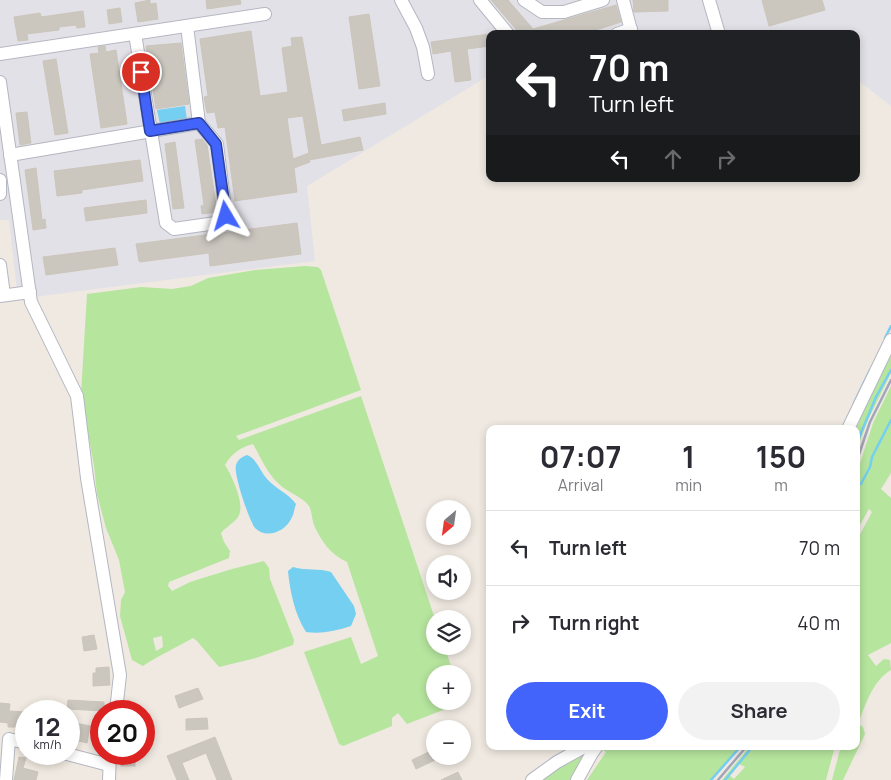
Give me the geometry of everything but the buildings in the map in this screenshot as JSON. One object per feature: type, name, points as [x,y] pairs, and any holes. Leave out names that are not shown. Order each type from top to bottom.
[{"type":"street","points":[[401,0],[416,28],[423,47],[428,74]]},
{"type":"street","points":[[480,0],[505,30]]},
{"type":"street","points":[[524,0],[542,12],[564,12],[602,0]]},
{"type":"street","points":[[623,0],[632,30]]},
{"type":"street","points":[[709,1],[718,30]]},
{"type":"street","points":[[0,54],[265,14]]},
{"type":"street","points":[[135,34],[166,223],[174,229],[223,222],[226,216],[216,144],[199,123],[187,26]]},
{"type":"street","points":[[0,82],[7,162],[31,302],[77,396],[87,478],[120,675],[117,700]]},
{"type":"street","points":[[7,162],[150,131],[199,123]]},
{"type":"street","points":[[0,180],[0,194]]},
{"type":"street","points":[[0,265],[2,295],[30,292]]},
{"type":"street","points":[[850,425],[891,340]]},
{"type":"street","points":[[4,738],[6,780]]},
{"type":"street","points":[[532,780],[557,762],[579,750]]},
{"type":"street","points":[[577,780],[594,750]]},
{"type":"street","points":[[109,780],[110,765]]},
{"type":"shaded area","points":[[0,0],[891,0],[891,106],[860,82],[860,30],[486,30],[486,77],[307,186],[315,261],[18,299],[9,220],[0,220]]},
{"type":"green space","points":[[305,266],[318,267],[321,270],[361,390],[236,436],[239,440],[361,396],[426,592],[426,600],[429,600],[432,610],[426,610],[426,655],[447,655],[451,665],[426,665],[426,710],[443,710],[407,724],[398,713],[392,718],[392,726],[343,746],[339,744],[304,652],[351,637],[361,664],[378,656],[347,562],[336,556],[327,547],[314,525],[309,506],[274,479],[253,444],[237,452],[225,465],[234,483],[240,505],[238,517],[221,533],[230,551],[229,558],[169,582],[168,586],[172,591],[190,582],[264,561],[269,568],[270,579],[294,640],[293,645],[256,658],[219,667],[193,638],[143,666],[132,660],[120,616],[121,600],[125,592],[119,560],[106,528],[97,494],[81,394],[87,294],[141,287],[172,289],[191,286],[208,278],[255,270]],"holes":[[[162,636],[163,647],[156,651],[153,638]]]},
{"type":"green space","points":[[891,356],[891,373],[860,441],[860,425],[858,425],[875,385]]},
{"type":"green space","points":[[891,386],[891,473],[881,489],[891,498],[891,643],[868,655],[876,666],[884,659],[890,660],[891,670],[874,687],[860,719],[860,534],[872,512],[869,509],[860,525],[860,464],[873,423]]},
{"type":"green space","points":[[860,725],[863,727],[865,734],[860,744]]},
{"type":"green space","points":[[603,750],[737,750],[711,780],[587,780],[606,752]]},
{"type":"green space","points":[[747,750],[834,750],[826,780],[722,780]],"holes":[[[739,764],[745,767],[734,779],[729,775]]]},
{"type":"green space","points":[[840,750],[857,750],[843,780],[832,780]]},
{"type":"green space","points":[[587,752],[572,780],[541,780],[555,768]]},
{"type":"water","points":[[185,106],[187,120],[160,124],[157,110]]},
{"type":"water","points":[[247,455],[256,462],[274,486],[290,497],[296,504],[293,516],[288,524],[275,533],[264,533],[255,528],[246,507],[239,486],[236,465],[242,457]]},
{"type":"water","points":[[293,567],[331,572],[354,606],[356,614],[351,626],[328,632],[306,632],[296,611],[292,595],[288,571]]},
{"type":"waterway","points":[[885,338],[891,326]]},
{"type":"waterway","points":[[854,403],[870,370]]},
{"type":"waterway","points":[[860,435],[876,397],[891,370]]},
{"type":"waterway","points":[[860,484],[870,467],[872,457],[891,420]]},
{"type":"waterway","points":[[711,780],[737,750]]},
{"type":"waterway","points":[[725,780],[750,750]]},
{"type":"railway","points":[[860,451],[870,422],[891,380]]},
{"type":"railway","points":[[718,780],[744,750]]},
{"type":"route","points":[[141,72],[150,131],[199,123],[216,144],[226,216]]}]
